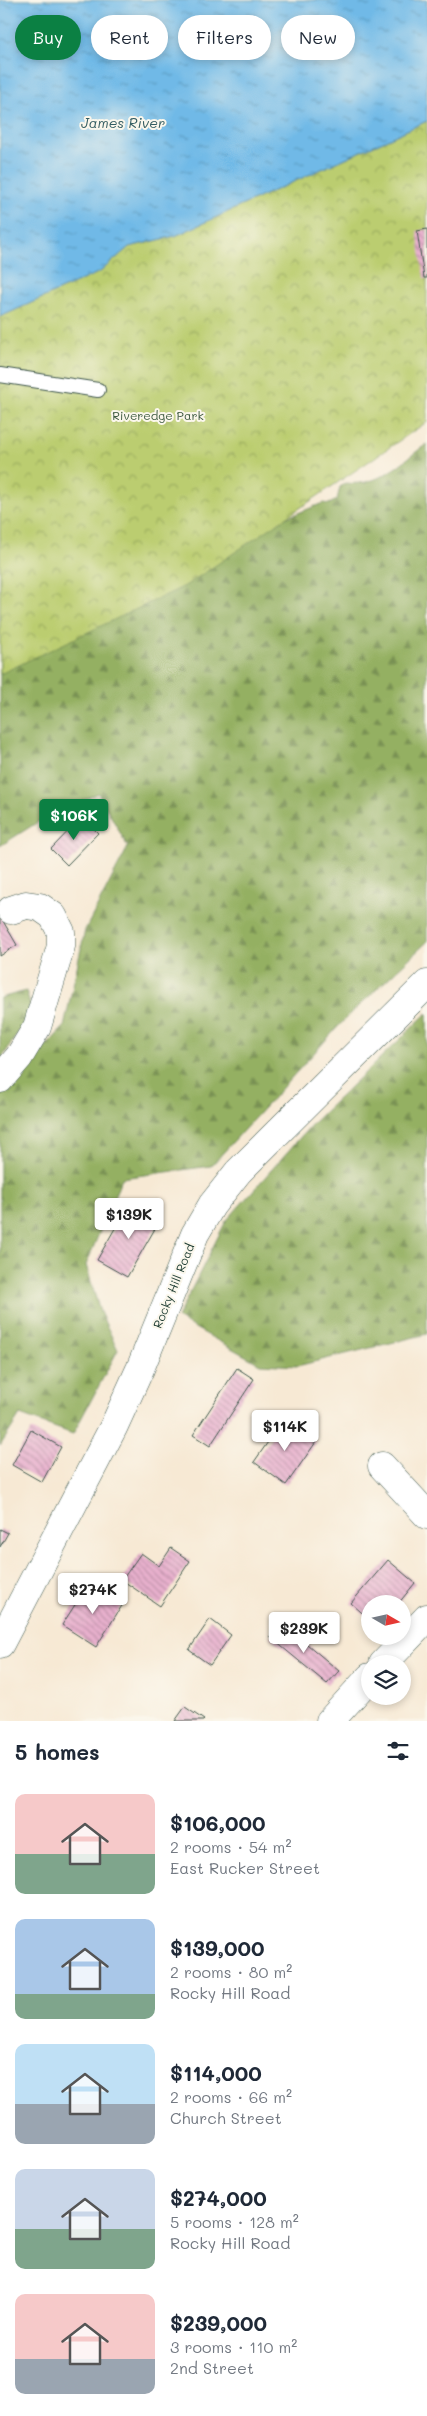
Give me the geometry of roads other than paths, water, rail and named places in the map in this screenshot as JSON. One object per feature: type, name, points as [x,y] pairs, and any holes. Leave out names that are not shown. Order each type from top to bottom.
[{"type":"street","points":[[0,1079],[19,1057],[37,1027],[61,946],[61,932],[53,916],[40,908],[26,905],[11,910]]},
{"type":"street","name":"Rocky Hill Road","points":[[0,1644],[114,1426],[140,1369],[195,1234],[212,1205],[238,1172],[427,984]]},
{"type":"street","points":[[382,1466],[427,1515]]},
{"type":"street","points":[[392,1655],[427,1618]]},
{"type":"street","points":[[330,1721],[361,1687]]},
{"type":"lane","points":[[0,375],[98,390]]},
{"type":"water","name":"James River","points":[[0,0],[427,0],[427,121],[175,236],[129,247],[100,272],[0,317]]},
{"type":"park label","name":"Riveredge Park","points":[[158,416]]}]
